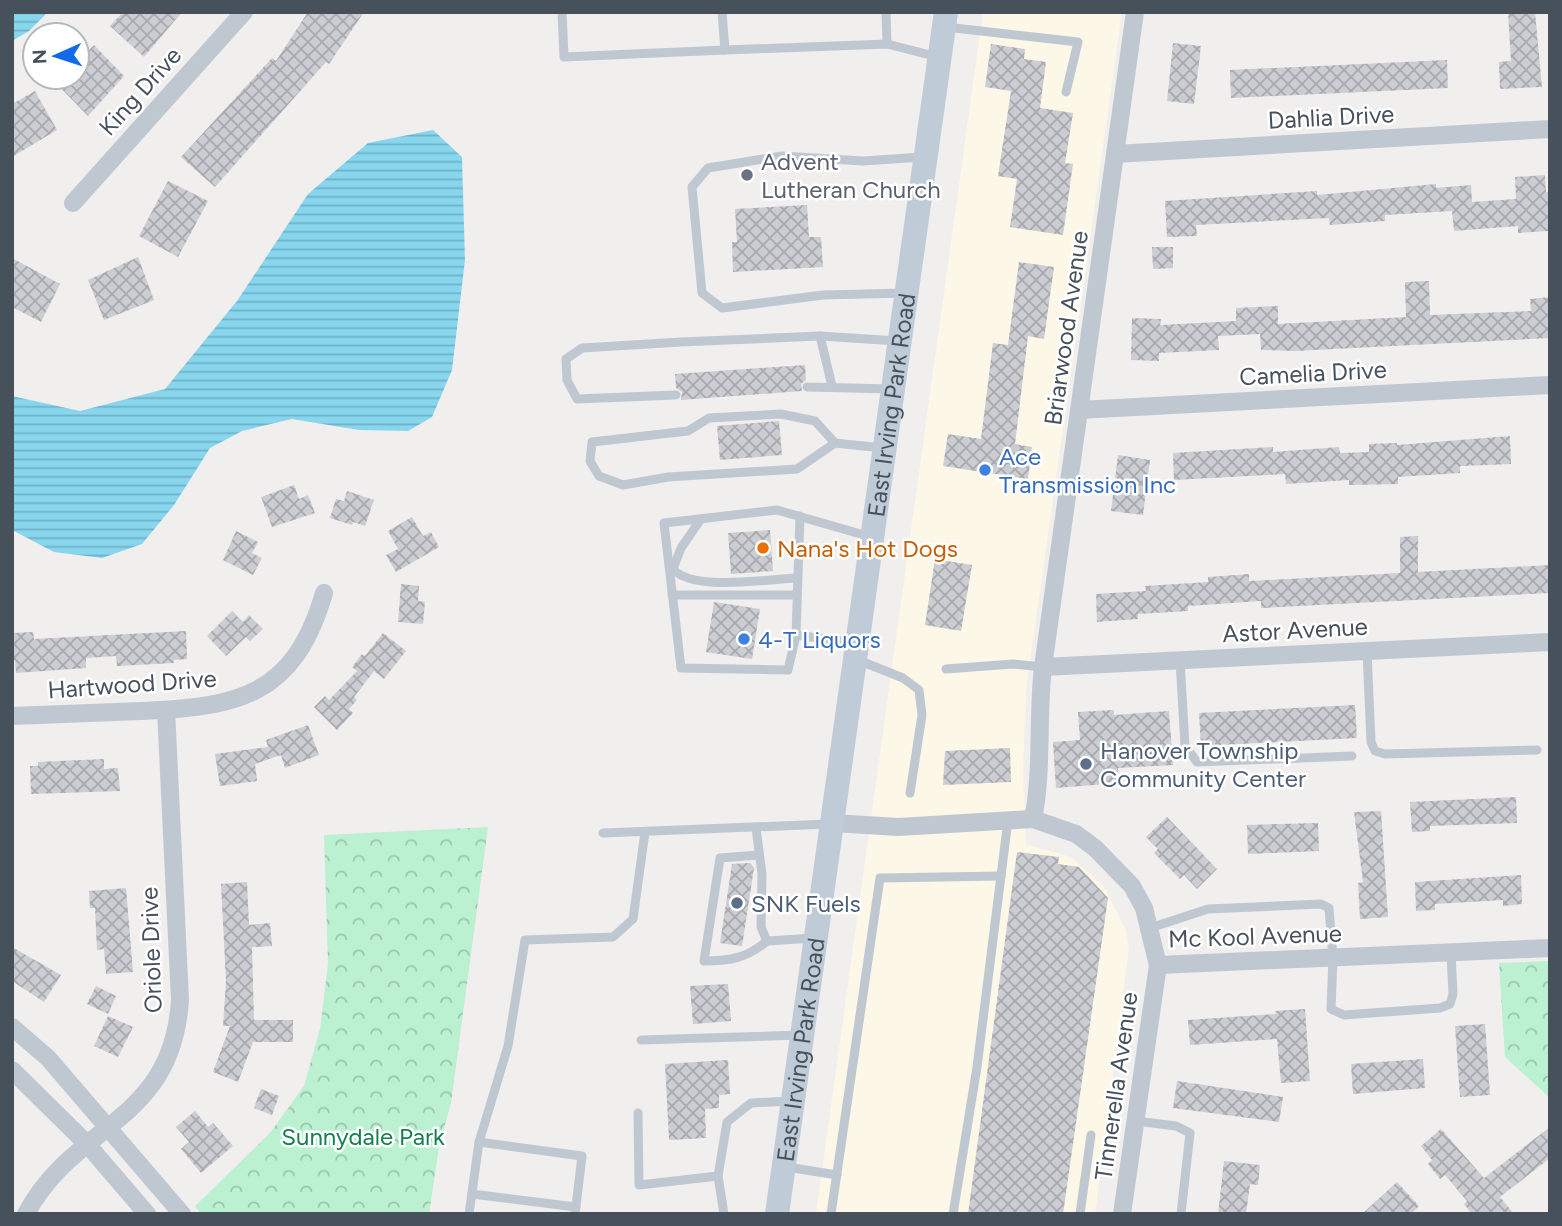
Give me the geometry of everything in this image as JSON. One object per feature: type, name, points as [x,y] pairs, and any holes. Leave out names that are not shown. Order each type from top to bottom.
[{"type":"main road","name":"East Irving Park Road","points":[[777,1214],[945,20]]},
{"type":"street","name":"King Drive","points":[[73,203],[244,12]]},
{"type":"street","name":"Briarwood Avenue","points":[[1033,819],[1037,798],[1038,709],[1043,667],[1135,12]]},
{"type":"street","name":"Dahlia Drive","points":[[1115,154],[1550,129]]},
{"type":"street","name":"Camelia Drive","points":[[1079,410],[1550,385]]},
{"type":"street","name":"Hartwood Drive","points":[[12,716],[166,710],[225,704],[253,692],[295,659],[309,639],[324,593]]},
{"type":"street","name":"Astor Avenue","points":[[1043,667],[1550,642]]},
{"type":"street","name":"Oriole Drive","points":[[26,1214],[68,1159],[152,1088],[169,1056],[177,1029],[180,1000],[166,710]]},
{"type":"street","name":"Mc Kool Avenue","points":[[833,823],[898,827],[1033,819],[1076,834],[1095,848],[1132,886],[1150,928],[1158,965],[1550,948]]},
{"type":"street","name":"Tinnerella Avenue","points":[[1122,1214],[1158,965]]},
{"type":"street","points":[[12,1027],[48,1058],[110,1126],[182,1214]]},
{"type":"street","points":[[12,1070],[87,1144],[147,1214]]},
{"type":"lane","points":[[562,12],[564,57],[887,44],[940,58]]},
{"type":"lane","points":[[722,12],[725,50]]},
{"type":"lane","points":[[886,12],[887,44]]},
{"type":"lane","points":[[945,20],[1078,42],[1066,92]]},
{"type":"lane","points":[[907,293],[823,295],[722,308],[702,293],[692,187],[708,168],[782,156],[863,161],[926,157]]},
{"type":"lane","points":[[676,395],[577,399],[567,380],[566,359],[582,348],[760,338],[820,337],[900,341]]},
{"type":"lane","points":[[820,337],[832,386]]},
{"type":"lane","points":[[807,387],[894,390]]},
{"type":"lane","points":[[835,443],[797,469],[667,477],[623,485],[599,476],[590,461],[593,442],[688,431],[709,418],[781,414],[815,421],[835,443],[886,449]]},
{"type":"lane","points":[[800,516],[796,635],[788,670],[681,668],[664,523],[777,510],[800,516],[873,538]]},
{"type":"lane","points":[[701,519],[681,548],[673,569],[678,576],[698,582],[797,578]]},
{"type":"lane","points":[[672,595],[796,595]]},
{"type":"lane","points":[[796,635],[857,651],[919,690],[922,715],[910,793]]},
{"type":"lane","points":[[1367,652],[1371,742],[1375,751],[1385,754],[1537,750]]},
{"type":"lane","points":[[1180,660],[1185,746],[1197,762],[1352,756]]},
{"type":"lane","points":[[946,669],[1013,664],[1043,667]]},
{"type":"lane","points":[[953,1214],[977,1067],[1008,819]]},
{"type":"lane","points":[[603,833],[833,823]]},
{"type":"lane","points":[[756,828],[762,874],[761,927],[767,941]]},
{"type":"lane","points":[[469,1214],[478,1142],[508,1046],[525,940],[613,937],[633,919],[645,832]]},
{"type":"lane","points":[[758,855],[720,858],[704,961],[732,961],[753,953],[767,941],[817,938]]},
{"type":"lane","points":[[831,1214],[880,878],[1001,876]]},
{"type":"lane","points":[[1150,928],[1208,909],[1321,904],[1329,908],[1333,958],[1331,1009],[1344,1015],[1440,1008],[1450,1004],[1453,994],[1451,953]]},
{"type":"lane","points":[[641,1040],[803,1035]]},
{"type":"lane","points":[[724,1214],[718,1176],[727,1122],[751,1103],[793,1101]]},
{"type":"lane","points":[[638,1113],[639,1185],[718,1176]]},
{"type":"lane","points":[[1136,1121],[1176,1126],[1190,1133],[1181,1214]]},
{"type":"lane","points":[[1080,1214],[1091,1135]]},
{"type":"lane","points":[[472,1194],[575,1210],[582,1156],[478,1142]]},
{"type":"lane","points":[[784,1167],[837,1175]]},
{"type":"shaded area","points":[[983,12],[1122,12],[1026,690],[1023,772],[1026,844],[1071,857],[1104,887],[1126,930],[1129,949],[1095,1214],[816,1214]]},
{"type":"green space","name":"Sunnydale Park","points":[[488,827],[451,1103],[439,1147],[429,1214],[201,1214],[195,1206],[270,1133],[304,1086],[320,1029],[328,964],[324,835]]},
{"type":"green space","points":[[1550,961],[1550,1098],[1505,1057],[1499,963]]},
{"type":"water","points":[[12,12],[48,12],[39,21],[21,21],[21,36],[12,41]]},
{"type":"water","points":[[433,130],[462,157],[465,260],[452,370],[432,417],[408,431],[359,430],[292,419],[242,431],[210,448],[174,505],[142,544],[102,558],[54,552],[12,530],[12,396],[80,411],[165,389],[237,301],[308,194],[368,143]]},
{"type":"building","points":[[123,12],[182,12],[144,57],[110,26]]},
{"type":"building","points":[[308,12],[364,12],[329,64],[326,62],[215,187],[181,157],[272,58],[276,61]]},
{"type":"building","points":[[1508,12],[1535,12],[1542,87],[1500,89],[1499,62],[1511,61]]},
{"type":"building","points":[[1173,43],[1201,46],[1194,104],[1167,101]]},
{"type":"building","points":[[991,44],[1025,49],[1024,59],[1046,62],[1040,108],[1073,113],[1065,163],[1073,164],[1063,235],[1010,227],[1017,179],[998,176],[1011,91],[985,87]]},
{"type":"building","points":[[94,45],[124,76],[88,116],[64,91],[91,91],[91,48]]},
{"type":"building","points":[[1447,60],[1448,88],[1231,98],[1230,70]]},
{"type":"building","points":[[35,91],[57,130],[12,157],[12,104]]},
{"type":"building","points":[[1545,175],[1546,192],[1550,192],[1548,231],[1518,233],[1518,226],[1454,231],[1452,211],[1385,215],[1385,221],[1330,225],[1329,218],[1196,225],[1197,236],[1167,237],[1165,201],[1317,191],[1317,195],[1436,184],[1436,188],[1471,185],[1472,202],[1516,199],[1515,177]]},
{"type":"building","points":[[168,181],[208,201],[178,257],[139,236]]},
{"type":"building","points":[[807,205],[809,237],[821,237],[823,267],[733,272],[732,242],[737,242],[735,209]]},
{"type":"building","points":[[1152,247],[1173,247],[1173,268],[1153,269]]},
{"type":"building","points":[[138,257],[154,300],[104,320],[88,280]]},
{"type":"building","points":[[12,258],[60,284],[41,322],[12,307]]},
{"type":"building","points":[[1019,262],[1054,267],[1044,339],[1028,336],[1015,444],[1032,447],[1028,479],[943,466],[948,434],[981,439],[993,343],[1008,345]]},
{"type":"building","points":[[1429,281],[1430,315],[1531,311],[1530,299],[1550,297],[1550,338],[1295,351],[1261,350],[1260,334],[1218,336],[1219,350],[1159,353],[1159,361],[1131,360],[1132,318],[1161,319],[1160,325],[1236,321],[1236,308],[1278,306],[1278,324],[1406,317],[1405,282]]},
{"type":"building","points":[[805,365],[806,380],[801,384],[802,391],[681,400],[682,392],[676,388],[675,374]]},
{"type":"building","points":[[779,421],[782,455],[720,460],[717,426]]},
{"type":"building","points":[[1510,436],[1511,464],[1460,466],[1460,473],[1398,477],[1398,484],[1349,485],[1349,480],[1286,484],[1285,474],[1174,480],[1173,453],[1273,447],[1273,452],[1339,447],[1340,453],[1369,452],[1369,444],[1397,445]]},
{"type":"building","points":[[1118,455],[1150,460],[1143,515],[1111,511]]},
{"type":"building","points":[[294,485],[299,499],[308,495],[315,513],[272,527],[261,497]]},
{"type":"building","points":[[347,491],[374,500],[365,526],[330,518],[336,499],[344,501]]},
{"type":"building","points":[[412,517],[423,536],[431,532],[439,547],[396,572],[386,555],[398,549],[388,531]]},
{"type":"building","points":[[770,530],[773,571],[731,574],[728,533]]},
{"type":"building","points":[[236,531],[258,542],[252,553],[262,558],[253,575],[223,560]]},
{"type":"building","points":[[1418,536],[1418,572],[1550,565],[1550,593],[1261,608],[1261,601],[1188,606],[1188,611],[1138,614],[1138,619],[1097,622],[1096,594],[1146,591],[1145,586],[1208,582],[1208,577],[1249,574],[1249,581],[1400,573],[1400,537]]},
{"type":"building","points":[[935,559],[972,565],[961,631],[925,625]]},
{"type":"building","points":[[401,584],[419,586],[418,601],[425,602],[423,624],[398,622]]},
{"type":"building","points":[[714,602],[760,609],[752,659],[706,652]]},
{"type":"building","points":[[232,611],[243,622],[249,615],[263,629],[250,641],[246,637],[226,656],[207,636]]},
{"type":"building","points":[[186,631],[187,659],[174,660],[174,663],[117,666],[116,656],[86,658],[86,668],[16,673],[15,660],[12,660],[12,633],[33,632],[34,639]]},
{"type":"building","points":[[383,633],[406,651],[384,679],[374,671],[354,697],[357,700],[349,709],[353,713],[337,730],[314,707],[325,696],[329,700],[357,671],[352,667],[362,654],[365,656]]},
{"type":"building","points":[[1355,705],[1357,738],[1201,746],[1199,713]]},
{"type":"building","points":[[1114,710],[1114,715],[1169,711],[1173,765],[1118,768],[1119,783],[1056,788],[1053,742],[1080,740],[1078,712]]},
{"type":"building","points":[[308,725],[319,755],[285,768],[281,755],[255,764],[257,781],[220,786],[215,754],[268,747],[266,740]]},
{"type":"building","points":[[1010,748],[1011,782],[943,785],[945,751]]},
{"type":"building","points":[[104,759],[104,769],[118,768],[120,791],[31,794],[30,766],[38,766],[38,762]]},
{"type":"building","points":[[1516,797],[1517,823],[1430,826],[1430,831],[1412,832],[1410,802]]},
{"type":"building","points":[[1381,811],[1388,917],[1360,919],[1358,883],[1363,882],[1354,812]]},
{"type":"building","points":[[1167,817],[1217,869],[1197,889],[1184,875],[1180,879],[1154,853],[1158,849],[1146,837]]},
{"type":"building","points":[[1318,823],[1319,851],[1248,854],[1247,825]]},
{"type":"building","points":[[1017,852],[1059,857],[1058,864],[1079,867],[1108,898],[1063,1214],[968,1214]]},
{"type":"building","name":"SNK Fuels","points":[[750,863],[754,868],[742,946],[720,943],[732,864]]},
{"type":"building","points":[[1521,875],[1522,904],[1503,906],[1503,900],[1435,904],[1435,910],[1416,911],[1415,882]]},
{"type":"building","points":[[247,882],[249,925],[270,923],[272,946],[252,947],[254,1020],[293,1020],[293,1042],[253,1042],[238,1082],[213,1072],[230,1026],[223,1026],[226,981],[221,884]]},
{"type":"building","points":[[126,888],[133,972],[106,974],[104,949],[97,950],[95,908],[90,908],[89,891]]},
{"type":"building","points":[[12,947],[61,975],[44,1002],[12,981]]},
{"type":"building","points":[[728,984],[731,1021],[693,1024],[690,986]]},
{"type":"building","points":[[96,986],[116,996],[108,1014],[87,1004]]},
{"type":"building","points":[[1305,1009],[1310,1081],[1281,1083],[1277,1039],[1190,1045],[1188,1020],[1276,1014],[1275,1011]]},
{"type":"building","points":[[108,1016],[133,1027],[118,1057],[94,1046]]},
{"type":"building","points":[[1485,1024],[1490,1095],[1460,1097],[1455,1026]]},
{"type":"building","points":[[1423,1059],[1425,1088],[1353,1094],[1351,1064]]},
{"type":"building","points":[[728,1060],[730,1094],[719,1095],[719,1108],[705,1109],[706,1138],[669,1140],[665,1064]]},
{"type":"building","points":[[1177,1081],[1283,1097],[1279,1122],[1173,1108]]},
{"type":"building","points":[[261,1089],[279,1096],[272,1115],[254,1108]]},
{"type":"building","points":[[195,1111],[208,1127],[213,1123],[233,1146],[201,1173],[181,1149],[189,1142],[176,1127]]},
{"type":"building","points":[[1550,1127],[1550,1158],[1500,1197],[1514,1214],[1472,1214],[1464,1204],[1467,1201],[1445,1175],[1440,1179],[1428,1164],[1432,1160],[1421,1146],[1441,1129],[1484,1178]]},
{"type":"building","points":[[1224,1161],[1260,1165],[1258,1185],[1250,1184],[1246,1214],[1218,1214]]},
{"type":"building","points":[[1397,1182],[1419,1206],[1411,1214],[1362,1214]]},
{"type":"place","name":"Advent Lutheran Church","points":[[747,175]]},
{"type":"place","name":"Ace Transmission Inc","points":[[985,470]]},
{"type":"place","name":"Nana's Hot Dogs","points":[[763,548]]},
{"type":"place","name":"4-T Liquors","points":[[744,639]]},
{"type":"place","name":"Hanover Township Community Center","points":[[1086,764]]},
{"type":"place","name":"SNK Fuels","points":[[737,903]]}]
